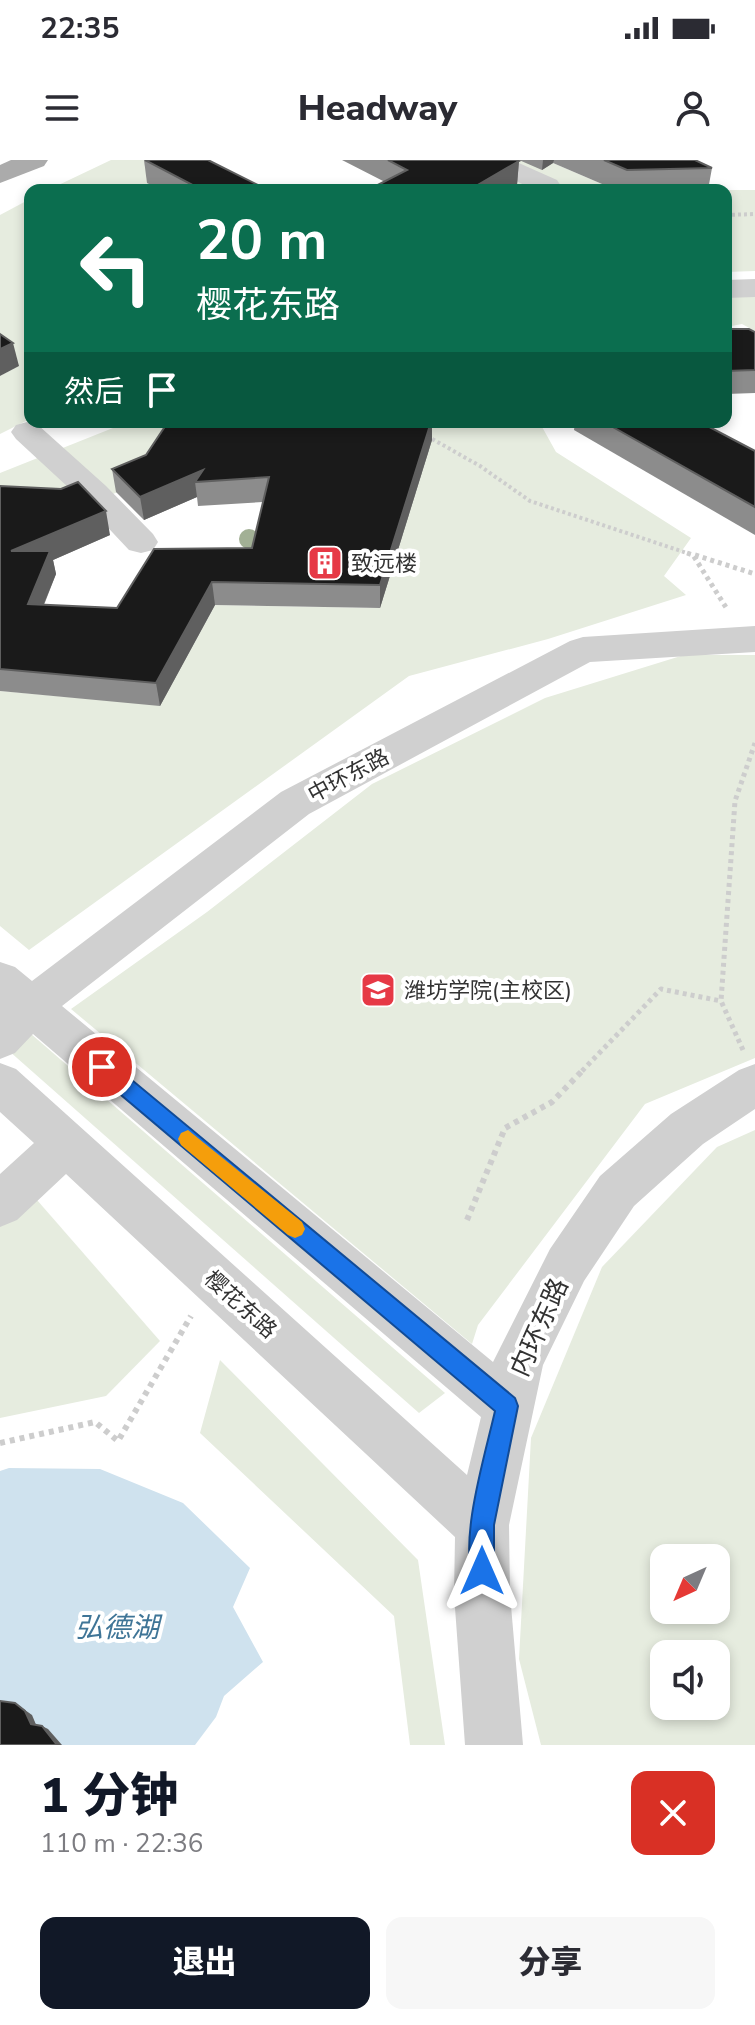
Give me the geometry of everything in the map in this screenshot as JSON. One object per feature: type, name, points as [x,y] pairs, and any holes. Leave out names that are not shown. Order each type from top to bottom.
[{"type":"main road","points":[[0,175],[34,160]]},
{"type":"street","points":[[491,160],[544,184]]},
{"type":"street","points":[[732,289],[755,288]]},
{"type":"street","points":[[25,432],[94,493],[141,542]]},
{"type":"street","name":"中环东路","points":[[10,1009],[295,803],[583,650],[751,640]]},
{"type":"street","points":[[10,1009],[507,1406]]},
{"type":"street","name":"内环东路","points":[[494,1745],[482,1594],[482,1525],[519,1360],[567,1265],[617,1191],[752,1074]]},
{"type":"street","name":"樱花东路","points":[[0,1083],[482,1525]]},
{"type":"street","points":[[0,1205],[66,1144]]},
{"type":"path","points":[[732,215],[755,214]]},
{"type":"path","points":[[425,434],[480,466],[530,501],[755,574]]},
{"type":"path","points":[[693,555],[751,640]]},
{"type":"path","points":[[752,1074],[721,1001],[735,801],[755,743]]},
{"type":"path","points":[[467,1220],[505,1128],[552,1102],[661,989],[721,1001]]},
{"type":"path","points":[[0,1443],[95,1422],[118,1441],[213,1279]]},
{"type":"shaded area","points":[[111,160],[192,160],[148,182],[151,184],[61,184]]},
{"type":"shaded area","points":[[446,160],[546,160],[602,184],[496,184]]},
{"type":"shaded area","points":[[732,190],[755,190],[755,271],[732,272]]},
{"type":"shaded area","points":[[24,202],[24,422],[0,434],[0,376],[18,366],[0,354],[0,215]]},
{"type":"shaded area","points":[[732,294],[755,294],[755,331],[742,324],[732,326]]},
{"type":"shaded area","points":[[113,428],[190,428],[150,479],[66,513],[0,510],[0,473]]},
{"type":"shaded area","points":[[287,428],[543,428],[556,452],[691,538],[664,576],[686,595],[548,639],[409,676],[29,950],[0,926],[0,691],[160,705],[215,605],[380,608]]},
{"type":"shaded area","points":[[684,655],[755,655],[755,1058],[645,1104],[478,1325],[472,1344],[71,1009],[207,912],[372,784],[545,698]]},
{"type":"shaded area","points":[[0,1007],[445,1393],[419,1413],[0,1043]]},
{"type":"shaded area","points":[[755,1130],[755,1745],[541,1745],[519,1659],[531,1438],[602,1267],[717,1147]]},
{"type":"shaded area","points":[[30,1192],[160,1341],[106,1396],[0,1418],[0,1221]]},
{"type":"shaded area","points":[[220,1360],[418,1560],[445,1745],[410,1745],[394,1616],[200,1433]]},
{"type":"water","name":"弘德湖","points":[[9,1468],[100,1469],[183,1503],[250,1568],[233,1607],[263,1662],[224,1696],[216,1717],[195,1745],[0,1745],[0,1471]]},
{"type":"building","points":[[145,160],[208,160],[256,184],[191,184]]},
{"type":"building","points":[[388,160],[519,161],[479,184],[380,184],[407,170]]},
{"type":"building","points":[[604,160],[695,160],[712,168],[627,170]]},
{"type":"building","points":[[732,329],[755,332],[755,370],[732,371]]},
{"type":"building","points":[[0,334],[13,343],[0,349]]},
{"type":"building","name":"致远楼","points":[[164,428],[429,428],[380,585],[212,582],[156,683],[0,669],[0,486],[61,489],[78,482],[106,511],[11,551],[50,551],[28,604],[117,608],[154,549],[252,548],[269,477],[195,482],[203,470],[140,497],[112,469],[146,455]]},
{"type":"building","points":[[615,428],[711,428],[755,451],[755,507]]},
{"type":"building","points":[[0,1701],[15,1703],[25,1711],[31,1724],[42,1726],[57,1745],[0,1745]]},
{"type":"slow traffic","points":[[188,1139],[295,1229]]},
{"type":"place","name":"致远楼","points":[[325,563]]},
{"type":"place","name":"潍坊学院(主校区)","points":[[378,990]]},
{"type":"route","points":[[102,1067],[507,1406],[482,1525],[482,1571]]}]
